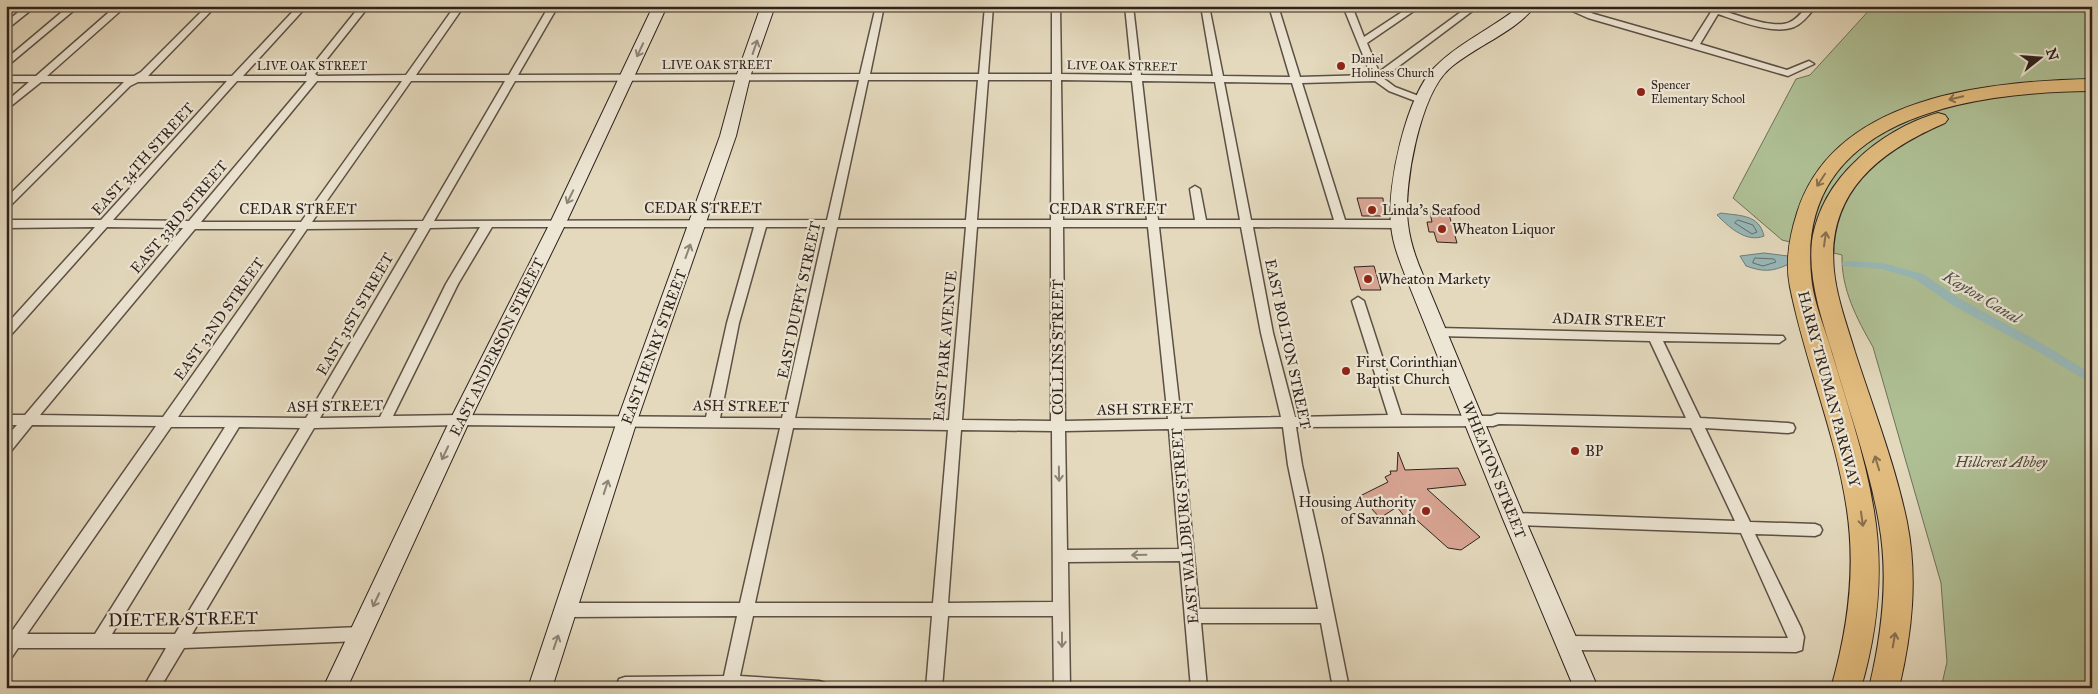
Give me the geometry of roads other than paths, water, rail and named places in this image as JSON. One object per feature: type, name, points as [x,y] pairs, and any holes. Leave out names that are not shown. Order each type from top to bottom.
[{"type":"highway","name":"HARRY TRUMAN PARKWAY","points":[[1884,688],[1896,632],[1899,595],[1898,559],[1893,524],[1885,490],[1832,314],[1799,261],[1800,238],[1810,199],[1831,166],[1861,138],[1898,117],[1943,101],[1968,95],[2024,88],[2092,85]]},
{"type":"highway","name":"HARRY TRUMAN PARKWAY","points":[[1846,688],[1863,618],[1866,583],[1864,533],[1856,484],[1814,287],[1823,266],[1824,245],[1833,206],[1853,174],[1881,147],[1916,127],[1976,107],[2038,98],[2092,95]]},
{"type":"main road","name":"EAST ANDERSON STREET","points":[[335,688],[460,420],[558,223],[660,6]]},
{"type":"main road","name":"EAST HENRY STREET","points":[[540,688],[567,610],[627,421],[728,136],[742,78],[768,6]]},
{"type":"main road","name":"WHEATON STREET","points":[[1529,6],[1442,68],[1432,79],[1421,100],[1402,174],[1399,224],[1407,255],[1438,332],[1514,519],[1586,688]]},
{"type":"street","points":[[6,28],[32,6]]},
{"type":"street","points":[[6,64],[75,6]]},
{"type":"street","points":[[6,107],[122,6]]},
{"type":"street","points":[[6,204],[127,84],[144,74],[212,6]]},
{"type":"street","name":"EAST 34TH STREET","points":[[6,333],[235,78],[303,6]]},
{"type":"street","name":"EAST 33RD STREET","points":[[6,447],[315,78],[310,74],[365,6]]},
{"type":"street","name":"EAST 32ND STREET","points":[[9,645],[460,6]]},
{"type":"street","name":"EAST 31ST STREET","points":[[151,688],[514,78],[554,6]]},
{"type":"street","name":"EAST DUFFY STREET","points":[[730,685],[880,6]]},
{"type":"street","name":"EAST PARK AVENUE","points":[[934,688],[989,6]]},
{"type":"street","name":"COLLINS STREET","points":[[1056,6],[1058,426],[1062,688]]},
{"type":"street","name":"EAST WALDBURG STREET","points":[[1129,6],[1175,425],[1194,616],[1199,688]]},
{"type":"street","name":"EAST BOLTON STREET","points":[[1204,6],[1248,223],[1268,333],[1289,422],[1295,465],[1315,554],[1341,688]]},
{"type":"street","points":[[1273,6],[1340,224]]},
{"type":"street","points":[[1347,6],[1364,42],[1376,76],[1392,89],[1421,100]]},
{"type":"street","points":[[1364,42],[1417,6]]},
{"type":"street","points":[[1376,76],[1475,6]]},
{"type":"street","points":[[1566,6],[1788,73],[1809,64]]},
{"type":"street","points":[[1702,6],[1718,8],[1780,26],[1795,23],[1812,6]]},
{"type":"street","points":[[1694,46],[1718,8]]},
{"type":"street","name":"LIVE OAK STREET","points":[[6,79],[627,77],[1296,80],[1376,76]]},
{"type":"street","points":[[1195,189],[1200,224]]},
{"type":"street","points":[[712,422],[733,322],[761,223]]},
{"type":"street","name":"CEDAR STREET","points":[[6,224],[1399,224]]},
{"type":"street","points":[[384,422],[452,284],[488,224]]},
{"type":"street","points":[[1358,301],[1396,420]]},
{"type":"street","name":"ADAIR STREET","points":[[1438,332],[1655,338],[1778,339]]},
{"type":"street","points":[[1567,644],[1796,645],[1793,628],[1655,338]]},
{"type":"street","name":"ASH STREET","points":[[6,420],[235,423],[460,420],[955,423],[1058,426],[1396,420],[1493,421],[1497,419],[1696,423],[1788,428]]},
{"type":"street","points":[[100,640],[235,423]]},
{"type":"street","points":[[1514,519],[1815,530]]},
{"type":"street","points":[[1061,556],[1188,555]]},
{"type":"street","points":[[567,610],[1062,609]]},
{"type":"street","points":[[1194,616],[1326,616]]},
{"type":"street","name":"DIETER STREET","points":[[9,645],[100,640],[178,641],[360,634]]},
{"type":"street","points":[[624,688],[625,684],[819,688]]},
{"type":"water","points":[[1721,213],[1748,217],[1758,224],[1764,236],[1751,238],[1739,233],[1728,226],[1717,215]]},
{"type":"water","points":[[1764,253],[1788,256],[1789,264],[1772,270],[1758,269],[1746,266],[1740,256]]},
{"type":"waterway","name":"Kayton Canal","points":[[1847,264],[1882,266],[1919,276],[1956,302],[2039,347],[2092,380]]},
{"type":"place","name":"Daniel Holiness Church","points":[[1341,66]]},
{"type":"place","name":"Spencer Elementary School","points":[[1641,92]]},
{"type":"place","name":"Linda's Seafood","points":[[1372,210]]},
{"type":"place","name":"Wheaton Liquor","points":[[1442,229]]},
{"type":"place","name":"Wheaton Markety","points":[[1368,279]]},
{"type":"place","name":"First Corinthian Baptist Church","points":[[1346,371]]},
{"type":"place","name":"BP","points":[[1575,451]]},
{"type":"place","name":"Housing Authority of Savannah","points":[[1426,511]]},
{"type":"park label","name":"Hillcrest Abbey","points":[[2001,462]]}]
